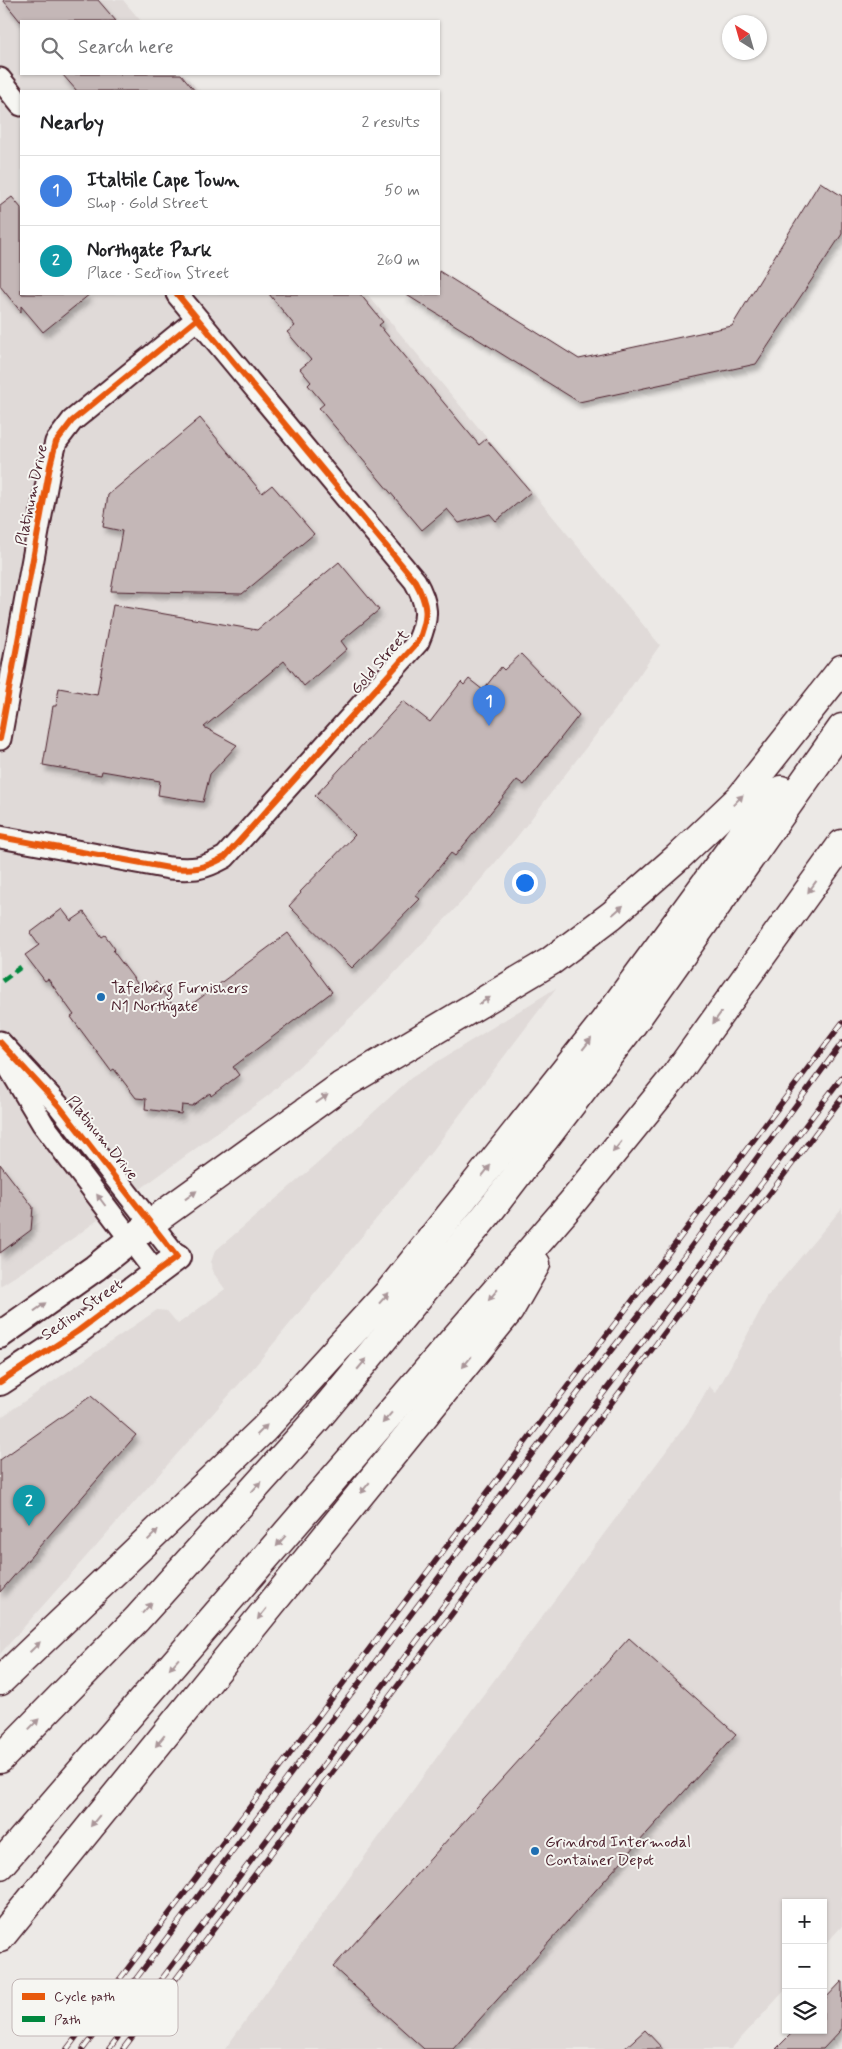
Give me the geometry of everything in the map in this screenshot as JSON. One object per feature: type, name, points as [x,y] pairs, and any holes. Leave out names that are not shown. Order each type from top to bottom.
[{"type":"highway","points":[[141,1231],[341,1086],[551,961],[612,915],[677,858],[740,798],[842,669]]},
{"type":"highway","points":[[0,1681],[264,1429],[389,1292],[603,1023],[747,827],[842,726]]},
{"type":"highway","points":[[0,1759],[137,1619],[316,1420],[488,1213],[632,1025],[842,726]]},
{"type":"highway","points":[[0,1865],[570,1205],[674,1076],[842,844]]},
{"type":"highway","points":[[0,1938],[509,1311],[570,1205]]},
{"type":"highway","points":[[0,1957],[42,1886]]},
{"type":"street","points":[[0,79],[20,104]]},
{"type":"street","name":"Gold Street","points":[[0,837],[169,868],[188,870],[205,868],[225,857],[418,642],[425,626],[426,609],[424,596],[415,581],[177,295]]},
{"type":"street","name":"Platinum Drive","points":[[0,739],[56,442],[72,421],[197,318]]},
{"type":"street","name":"Platinum Drive","points":[[0,1042],[60,1107],[141,1231],[156,1272]]},
{"type":"street","name":"Platinum Drive","points":[[0,1051],[43,1124],[141,1231],[177,1257]]},
{"type":"street","name":"Section Street","points":[[0,1335],[95,1268],[141,1231]]},
{"type":"street","name":"Section Street","points":[[0,1382],[78,1331],[177,1257]]},
{"type":"shaded area","points":[[0,0],[123,0],[140,20],[20,20],[20,75],[185,75],[198,90],[20,90],[20,295],[368,295],[660,645],[615,710],[517,837],[466,897],[370,999],[269,1095],[61,1247],[0,1286]]},
{"type":"shaded area","points":[[556,988],[433,1150],[255,1366],[0,1654],[0,1418],[157,1310],[167,1311],[178,1324],[225,1289],[212,1271],[211,1262],[215,1251],[318,1163],[411,1078]]},
{"type":"shaded area","points":[[842,1208],[842,1926],[827,1943],[827,1899],[782,1899],[782,1993],[731,2049],[225,2049],[453,1735],[691,1418],[709,1386],[716,1393],[768,1296]]},
{"type":"building","points":[[3,0],[98,0],[115,20],[20,20]]},
{"type":"building","points":[[63,75],[182,75],[194,90],[76,90]]},
{"type":"building","points":[[820,182],[842,196],[842,234],[756,364],[579,402],[407,295],[440,295],[440,272],[579,359],[732,326]]},
{"type":"building","points":[[12,197],[20,207],[20,295],[89,295],[43,332],[21,306],[21,312],[0,286],[0,206]]},
{"type":"building","points":[[270,295],[361,295],[383,322],[379,325],[479,445],[486,439],[531,492],[496,521],[490,514],[459,523],[447,509],[422,530],[319,408],[324,404],[308,385],[311,382],[300,369],[311,360],[287,332],[295,326]]},
{"type":"building","points":[[200,418],[262,493],[272,485],[314,534],[242,594],[111,591],[122,531],[103,527],[108,495]]},
{"type":"building","points":[[339,562],[379,610],[341,641],[347,649],[304,686],[284,661],[204,727],[237,745],[210,774],[203,802],[158,795],[160,781],[102,771],[101,775],[43,765],[53,706],[56,706],[59,688],[97,695],[113,605],[257,630]]},
{"type":"building","points":[[521,654],[579,715],[524,785],[517,780],[455,856],[451,853],[416,896],[420,899],[352,968],[289,906],[355,835],[315,796],[403,701],[430,722],[461,682],[464,685],[469,679],[483,690],[501,667],[504,670]]},
{"type":"building","points":[[62,909],[71,921],[84,912],[102,937],[105,935],[115,949],[113,951],[143,991],[156,982],[177,1011],[186,1004],[188,1007],[288,933],[332,992],[233,1067],[239,1075],[211,1096],[210,1093],[192,1106],[182,1105],[181,1114],[145,1109],[146,1099],[136,1098],[114,1069],[111,1071],[71,1017],[74,1015],[48,979],[45,981],[25,955],[39,945],[30,933]]},
{"type":"building","points":[[0,1164],[33,1207],[31,1230],[0,1253]]},
{"type":"building","points":[[91,1396],[136,1435],[0,1592],[0,1460]]},
{"type":"building","name":"Grindrod Intermodal Container Depot","points":[[629,1638],[736,1734],[453,2049],[424,2049],[333,1967]]},
{"type":"building","points":[[842,1981],[841,2030],[823,2049],[776,2049],[791,2034],[827,2034],[827,1997]]},
{"type":"building","points":[[645,2030],[663,2049],[624,2049]]},
{"type":"railway","points":[[120,1979],[842,1023]]},
{"type":"railway","points":[[136,1979],[587,1381],[664,1283],[842,1043]]},
{"type":"railway","points":[[162,1979],[842,1077]]},
{"type":"railway","points":[[176,1979],[842,1098]]},
{"type":"railway","points":[[67,2049],[77,2036]]},
{"type":"railway","points":[[83,2049],[93,2036]]},
{"type":"railway","points":[[109,2049],[119,2036]]},
{"type":"railway","points":[[123,2049],[133,2036]]},
{"type":"marked path","points":[[2,981],[21,967]]},
{"type":"cycle path","points":[[0,837],[169,868],[198,868],[217,861],[225,857],[418,642],[422,633],[426,611],[415,581],[178,295]]},
{"type":"cycle path","points":[[0,739],[56,442],[72,421],[197,319]]},
{"type":"cycle path","points":[[0,1042],[60,1107],[177,1257],[78,1331],[0,1382]]},
{"type":"place","name":"Italtile Cape Town","points":[[489,726]]},
{"type":"place","name":"Tafelberg Furnishers N1 Northgate","points":[[101,997]]},
{"type":"place","name":"Northgate Park","points":[[29,1526]]},
{"type":"place","name":"Grindrod Intermodal Container Depot","points":[[535,1851]]}]
